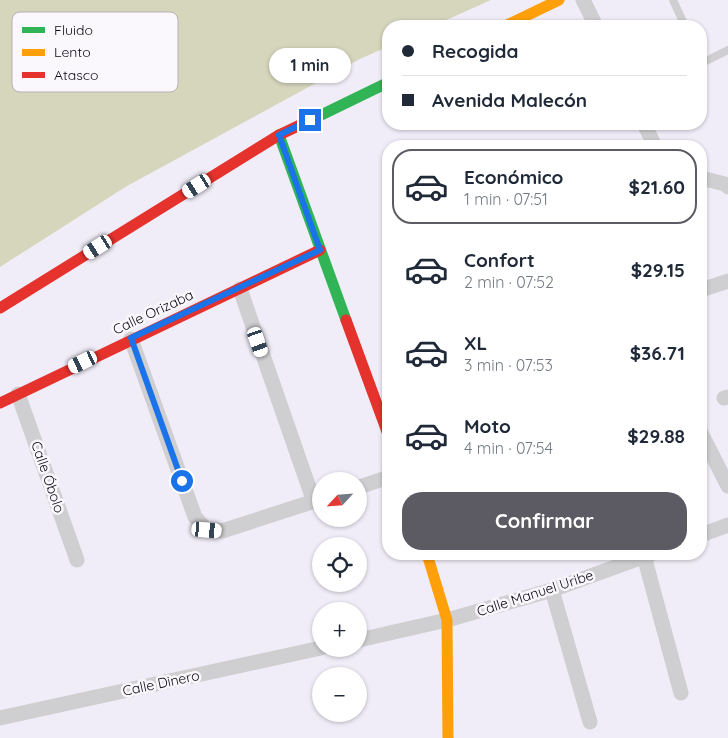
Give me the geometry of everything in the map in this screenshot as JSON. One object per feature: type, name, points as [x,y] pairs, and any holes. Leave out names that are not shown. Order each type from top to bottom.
[{"type":"street","points":[[517,20],[559,0]]},
{"type":"street","points":[[584,0],[593,20]]},
{"type":"street","points":[[0,308],[279,135],[382,85]]},
{"type":"street","points":[[279,135],[382,418]]},
{"type":"street","points":[[707,180],[727,185]]},
{"type":"street","name":"Calle Orizaba","points":[[0,403],[131,338],[240,289],[320,250]]},
{"type":"street","points":[[707,288],[728,281]]},
{"type":"street","points":[[240,289],[312,485]]},
{"type":"street","points":[[131,338],[195,517],[207,530],[222,531],[312,503]]},
{"type":"street","name":"Calle Óbolo","points":[[18,394],[77,560]]},
{"type":"street","points":[[707,445],[728,486]]},
{"type":"street","points":[[368,484],[382,479]]},
{"type":"street","points":[[707,533],[728,525]]},
{"type":"street","points":[[428,560],[447,620],[448,738]]},
{"type":"street","name":"Calle Manuel Uribe","points":[[447,620],[552,590],[633,560]]},
{"type":"street","points":[[648,560],[681,693]]},
{"type":"street","points":[[552,590],[590,722]]},
{"type":"street","points":[[367,638],[447,620]]},
{"type":"street","name":"Calle Dinero","points":[[0,718],[312,650]]},
{"type":"lane","points":[[673,0],[682,20]]},
{"type":"lane","points":[[707,60],[728,50]]},
{"type":"green space","points":[[0,0],[491,0],[446,20],[382,20],[382,49],[360,59],[127,186],[0,267]]},
{"type":"traffic: fast","points":[[315,118],[382,85]]},
{"type":"traffic: fast","points":[[279,135],[346,320]]},
{"type":"traffic: slow","points":[[517,20],[559,0]]},
{"type":"traffic: slow","points":[[429,560],[447,620],[448,738]]},
{"type":"traffic: jam","points":[[0,308],[279,135],[315,118]]},
{"type":"traffic: jam","points":[[0,403],[320,250]]},
{"type":"traffic: jam","points":[[346,320],[382,418]]},
{"type":"route","points":[[182,481],[131,338],[240,289],[320,250],[279,135],[310,120]]}]
